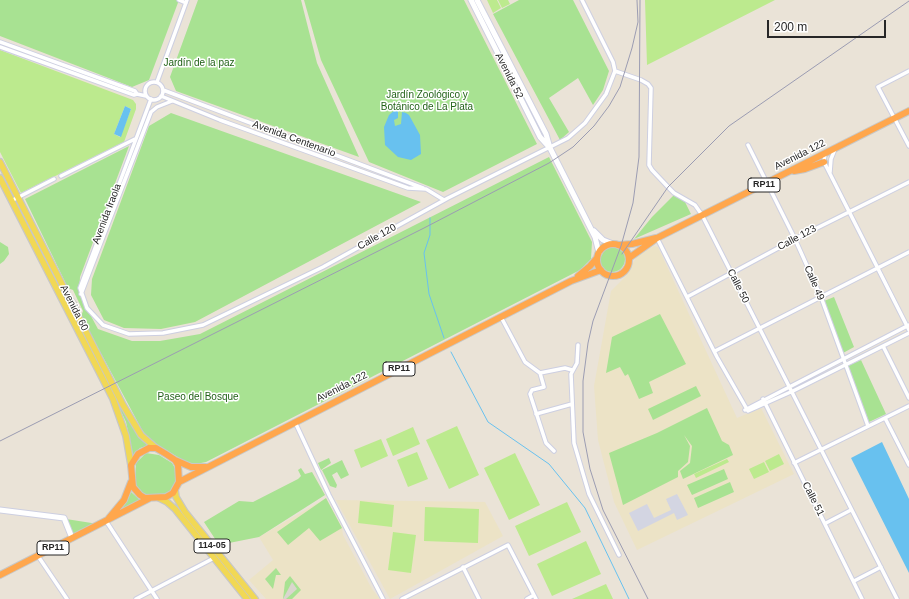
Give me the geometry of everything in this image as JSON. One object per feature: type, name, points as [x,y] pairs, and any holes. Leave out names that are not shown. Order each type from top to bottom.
[{"type":"highway","name":"Avenida 122","points":[[629,258],[657,238],[909,110]]},
{"type":"highway","points":[[789,172],[805,169],[824,162]]},
{"type":"highway","name":"Avenida 122","points":[[615,244],[632,244],[657,238]]},
{"type":"highway","points":[[615,244],[625,249],[629,258]]},
{"type":"highway","name":"RP11","points":[[598,256],[602,248],[615,244]]},
{"type":"highway","name":"Avenida 122","points":[[571,281],[590,266],[598,256]]},
{"type":"highway","points":[[598,256],[601,270]]},
{"type":"highway","name":"RP11","points":[[601,270],[610,275],[620,274],[625,270],[629,258]]},
{"type":"highway","name":"Avenida 122","points":[[179,482],[571,281],[601,270]]},
{"type":"highway","points":[[131,465],[138,454],[149,448],[156,448],[175,460],[191,467],[208,467]]},
{"type":"highway","points":[[175,460],[179,471],[179,482],[175,490]]},
{"type":"highway","name":"RP11","points":[[107,521],[124,500],[131,482],[131,465]]},
{"type":"highway","points":[[131,482],[136,492],[150,498]]},
{"type":"highway","name":"RP11","points":[[0,575],[150,498],[159,498],[170,495],[175,490]]},
{"type":"main road","name":"Avenida 52","points":[[471,0],[540,137],[550,148]]},
{"type":"main road","name":"Avenida 52","points":[[477,0],[546,134],[550,148],[589,224],[597,243],[598,256]]},
{"type":"main road","name":"Avenida 60","points":[[0,162],[69,298],[74,305],[76,312],[131,420],[141,435],[156,448]]},
{"type":"main road","name":"Avenida 60","points":[[0,178],[68,308],[113,399],[126,436],[131,465]]},
{"type":"main road","name":"Avenida 52","points":[[589,224],[603,240],[615,244]]},
{"type":"main road","name":"114-05","points":[[175,490],[176,497],[185,512],[255,599]]},
{"type":"main road","name":"114-05","points":[[159,498],[168,502],[175,509],[247,599]]},
{"type":"main road","points":[[0,510],[64,518],[72,538]]},
{"type":"street","points":[[157,82],[186,2],[179,0]]},
{"type":"street","points":[[582,0],[613,62],[615,71]]},
{"type":"street","points":[[0,42],[135,91],[137,94]]},
{"type":"street","points":[[0,47],[134,95],[137,94],[152,99],[161,96],[408,188],[426,189]]},
{"type":"street","name":"Calle 120","points":[[81,294],[87,308],[103,325],[129,334],[186,330],[203,325],[323,266],[444,200],[568,138],[585,123],[606,94],[615,71]]},
{"type":"street","name":"Calle 50","points":[[615,71],[641,80],[648,84],[651,88],[649,164],[652,170],[674,193],[695,204],[702,215],[793,391],[821,450],[897,599]]},
{"type":"street","points":[[909,71],[878,87],[909,146]]},
{"type":"street","points":[[146,96],[146,85],[151,82],[157,82],[160,85],[163,90],[161,96]]},
{"type":"street","name":"Avenida Centenario","points":[[163,90],[412,182],[444,200]]},
{"type":"street","name":"Avenida Iraola","points":[[81,294],[80,288],[84,275],[152,99]]},
{"type":"street","points":[[81,294],[85,288],[89,272],[151,112],[156,107],[172,100]]},
{"type":"street","points":[[61,176],[136,139]]},
{"type":"street","name":"Calle 49","points":[[748,145],[795,238],[821,297],[868,426]]},
{"type":"street","points":[[830,173],[832,155],[836,148]]},
{"type":"street","points":[[746,410],[750,411],[793,391],[883,346],[909,331],[908,325],[824,162],[825,153]]},
{"type":"street","points":[[11,201],[54,179]]},
{"type":"street","name":"Calle 123","points":[[687,297],[795,238],[909,182]]},
{"type":"street","points":[[657,238],[746,410]]},
{"type":"street","points":[[715,351],[909,252]]},
{"type":"street","points":[[501,317],[525,362],[540,373],[544,387],[530,392],[546,443],[554,451]]},
{"type":"street","points":[[746,410],[763,399],[908,325]]},
{"type":"street","points":[[578,345],[577,363],[572,370],[574,443],[589,494],[619,556]]},
{"type":"street","points":[[883,346],[909,398]]},
{"type":"street","points":[[540,373],[565,368],[572,370]]},
{"type":"street","name":"Calle 51","points":[[763,399],[794,463],[826,523],[862,599]]},
{"type":"street","points":[[536,414],[572,404]]},
{"type":"street","points":[[794,463],[909,406]]},
{"type":"street","points":[[885,418],[909,465]]},
{"type":"street","points":[[295,422],[329,495],[383,599]]},
{"type":"street","points":[[826,523],[851,510]]},
{"type":"street","points":[[107,521],[157,599]]},
{"type":"street","points":[[402,599],[463,567],[508,546],[535,597],[526,599]]},
{"type":"street","points":[[38,556],[67,599]]},
{"type":"street","points":[[136,599],[214,558]]},
{"type":"street","points":[[463,567],[479,599]]},
{"type":"street","points":[[854,581],[881,567]]},
{"type":"shaded area","points":[[654,246],[658,247],[737,418],[761,408],[794,474],[637,550],[614,502],[598,440],[594,386],[611,291],[626,276],[637,256]]},
{"type":"shaded area","points":[[677,494],[688,515],[677,520],[674,513],[638,531],[629,513],[647,504],[654,518],[671,510],[666,499]]},
{"type":"shaded area","points":[[326,498],[342,528],[343,535],[372,589],[380,599],[266,599],[249,580],[273,560],[259,537]]},
{"type":"shaded area","points":[[336,500],[485,502],[503,536],[390,599]]},
{"type":"shaded area","points":[[292,582],[297,589],[286,599],[283,599]]},
{"type":"green space","points":[[0,0],[179,0],[149,80],[132,87],[0,36]]},
{"type":"green space","name":"Jardín de la paz","points":[[198,0],[301,0],[317,63],[359,157],[176,91],[170,77]]},
{"type":"green space","name":"Jardín Zoológico y Botánico de La Plata","points":[[304,0],[464,0],[537,144],[443,192],[369,162],[321,60]]},
{"type":"green space","points":[[487,0],[497,0],[501,8],[493,13]]},
{"type":"green space","points":[[498,0],[508,0],[510,4],[502,8]]},
{"type":"green space","points":[[519,0],[573,0],[609,71],[603,90],[593,105],[578,78],[549,98],[569,132],[560,140],[493,14]]},
{"type":"green space","points":[[645,0],[775,0],[647,65]]},
{"type":"green space","points":[[0,50],[133,100],[136,104],[136,109],[124,142],[21,193],[0,152]],"holes":[[[125,106],[131,109],[120,137],[114,134]]]},
{"type":"green space","points":[[171,113],[421,202],[195,322],[161,329],[124,328],[104,320],[91,295],[92,279],[149,126]]},
{"type":"green space","name":"Paseo del Bosque","points":[[129,146],[80,277],[79,294],[98,329],[132,341],[160,341],[200,334],[549,157],[592,242],[591,259],[580,270],[206,462],[191,465],[151,441],[142,430],[81,316],[83,311],[73,290],[68,288],[25,199]]},
{"type":"green space","points":[[675,194],[685,202],[691,214],[634,239],[652,217]]},
{"type":"green space","points":[[0,242],[8,247],[9,254],[0,264]]},
{"type":"green space","points":[[612,246],[621,250],[625,259],[621,268],[612,272],[603,268],[599,259],[603,250]]},
{"type":"green space","points":[[834,297],[854,347],[843,353],[824,301]]},
{"type":"green space","points":[[660,314],[686,364],[649,382],[653,393],[639,399],[628,374],[625,376],[620,367],[606,373],[612,337]]},
{"type":"green space","points":[[861,360],[886,414],[869,422],[848,366]]},
{"type":"green space","points":[[696,386],[701,396],[653,420],[648,409]]},
{"type":"green space","points":[[113,389],[138,434],[148,446],[140,448],[133,455],[126,422],[111,390]]},
{"type":"green space","points":[[707,408],[722,441],[729,445],[733,455],[683,479],[680,471],[690,463],[692,446],[684,435],[690,446],[688,462],[678,471],[678,477],[623,505],[609,453],[657,433]]},
{"type":"green space","points":[[457,426],[479,475],[449,489],[426,440]]},
{"type":"green space","points":[[413,427],[420,444],[393,456],[386,439]]},
{"type":"green space","points":[[381,439],[388,456],[361,468],[354,450]]},
{"type":"green space","points":[[417,452],[428,479],[408,487],[397,460]]},
{"type":"green space","points":[[146,453],[159,455],[172,463],[176,470],[175,484],[172,491],[165,495],[150,496],[143,494],[137,488],[135,481],[136,463]]},
{"type":"green space","points":[[515,453],[540,505],[509,520],[484,468]]},
{"type":"green space","points":[[779,454],[784,464],[770,471],[765,461]]},
{"type":"green space","points":[[329,458],[331,463],[321,470],[318,463]]},
{"type":"green space","points":[[727,459],[729,462],[696,478],[694,474]]},
{"type":"green space","points":[[342,460],[349,475],[341,479],[337,472],[332,475],[337,485],[336,488],[330,486],[322,470]]},
{"type":"green space","points":[[764,462],[769,472],[754,479],[749,469]]},
{"type":"green space","points":[[301,468],[305,474],[312,472],[325,495],[259,537],[219,545],[204,522],[239,501],[253,502],[298,479],[301,476],[298,470]]},
{"type":"green space","points":[[724,469],[728,479],[692,495],[687,485]]},
{"type":"green space","points":[[730,482],[734,492],[698,508],[694,498]]},
{"type":"green space","points":[[131,492],[140,500],[116,512],[125,502]]},
{"type":"green space","points":[[326,498],[342,528],[320,541],[309,528],[288,545],[277,532]]},
{"type":"green space","points":[[360,501],[394,505],[392,527],[358,523]]},
{"type":"green space","points":[[567,502],[581,532],[529,556],[515,526]]},
{"type":"green space","points":[[425,507],[479,509],[478,543],[424,541]]},
{"type":"green space","points":[[66,519],[98,524],[73,536]]},
{"type":"green space","points":[[393,532],[416,535],[411,573],[388,570]]},
{"type":"green space","points":[[586,541],[601,574],[552,596],[537,564]]},
{"type":"green space","points":[[276,568],[281,575],[276,575],[273,589],[265,579]]},
{"type":"green space","points":[[290,576],[301,590],[292,599],[283,599],[285,582]]},
{"type":"green space","points":[[606,584],[613,599],[572,599]]},
{"type":"water","points":[[125,106],[131,109],[121,137],[114,134]]},
{"type":"water","points":[[395,110],[398,111],[398,118],[394,120],[395,126],[401,124],[402,112],[406,113],[409,115],[420,135],[421,154],[411,160],[398,157],[385,145],[384,127],[389,115]]},
{"type":"water","points":[[882,442],[909,499],[909,573],[851,458]]},
{"type":"waterway","points":[[430,218],[430,235],[424,253],[429,294],[444,338]]},
{"type":"waterway","points":[[451,352],[488,422],[549,464],[585,508],[629,599]]},
{"type":"tram line","points":[[0,441],[424,228],[549,163],[573,147],[594,126],[609,106],[620,87],[638,22],[637,0]]},
{"type":"railway","points":[[640,0],[639,157],[633,203],[621,246],[593,321],[588,343],[583,381],[583,432],[590,469],[603,510],[648,599]]},
{"type":"railway","points":[[622,254],[668,187],[729,126],[909,1]]}]
